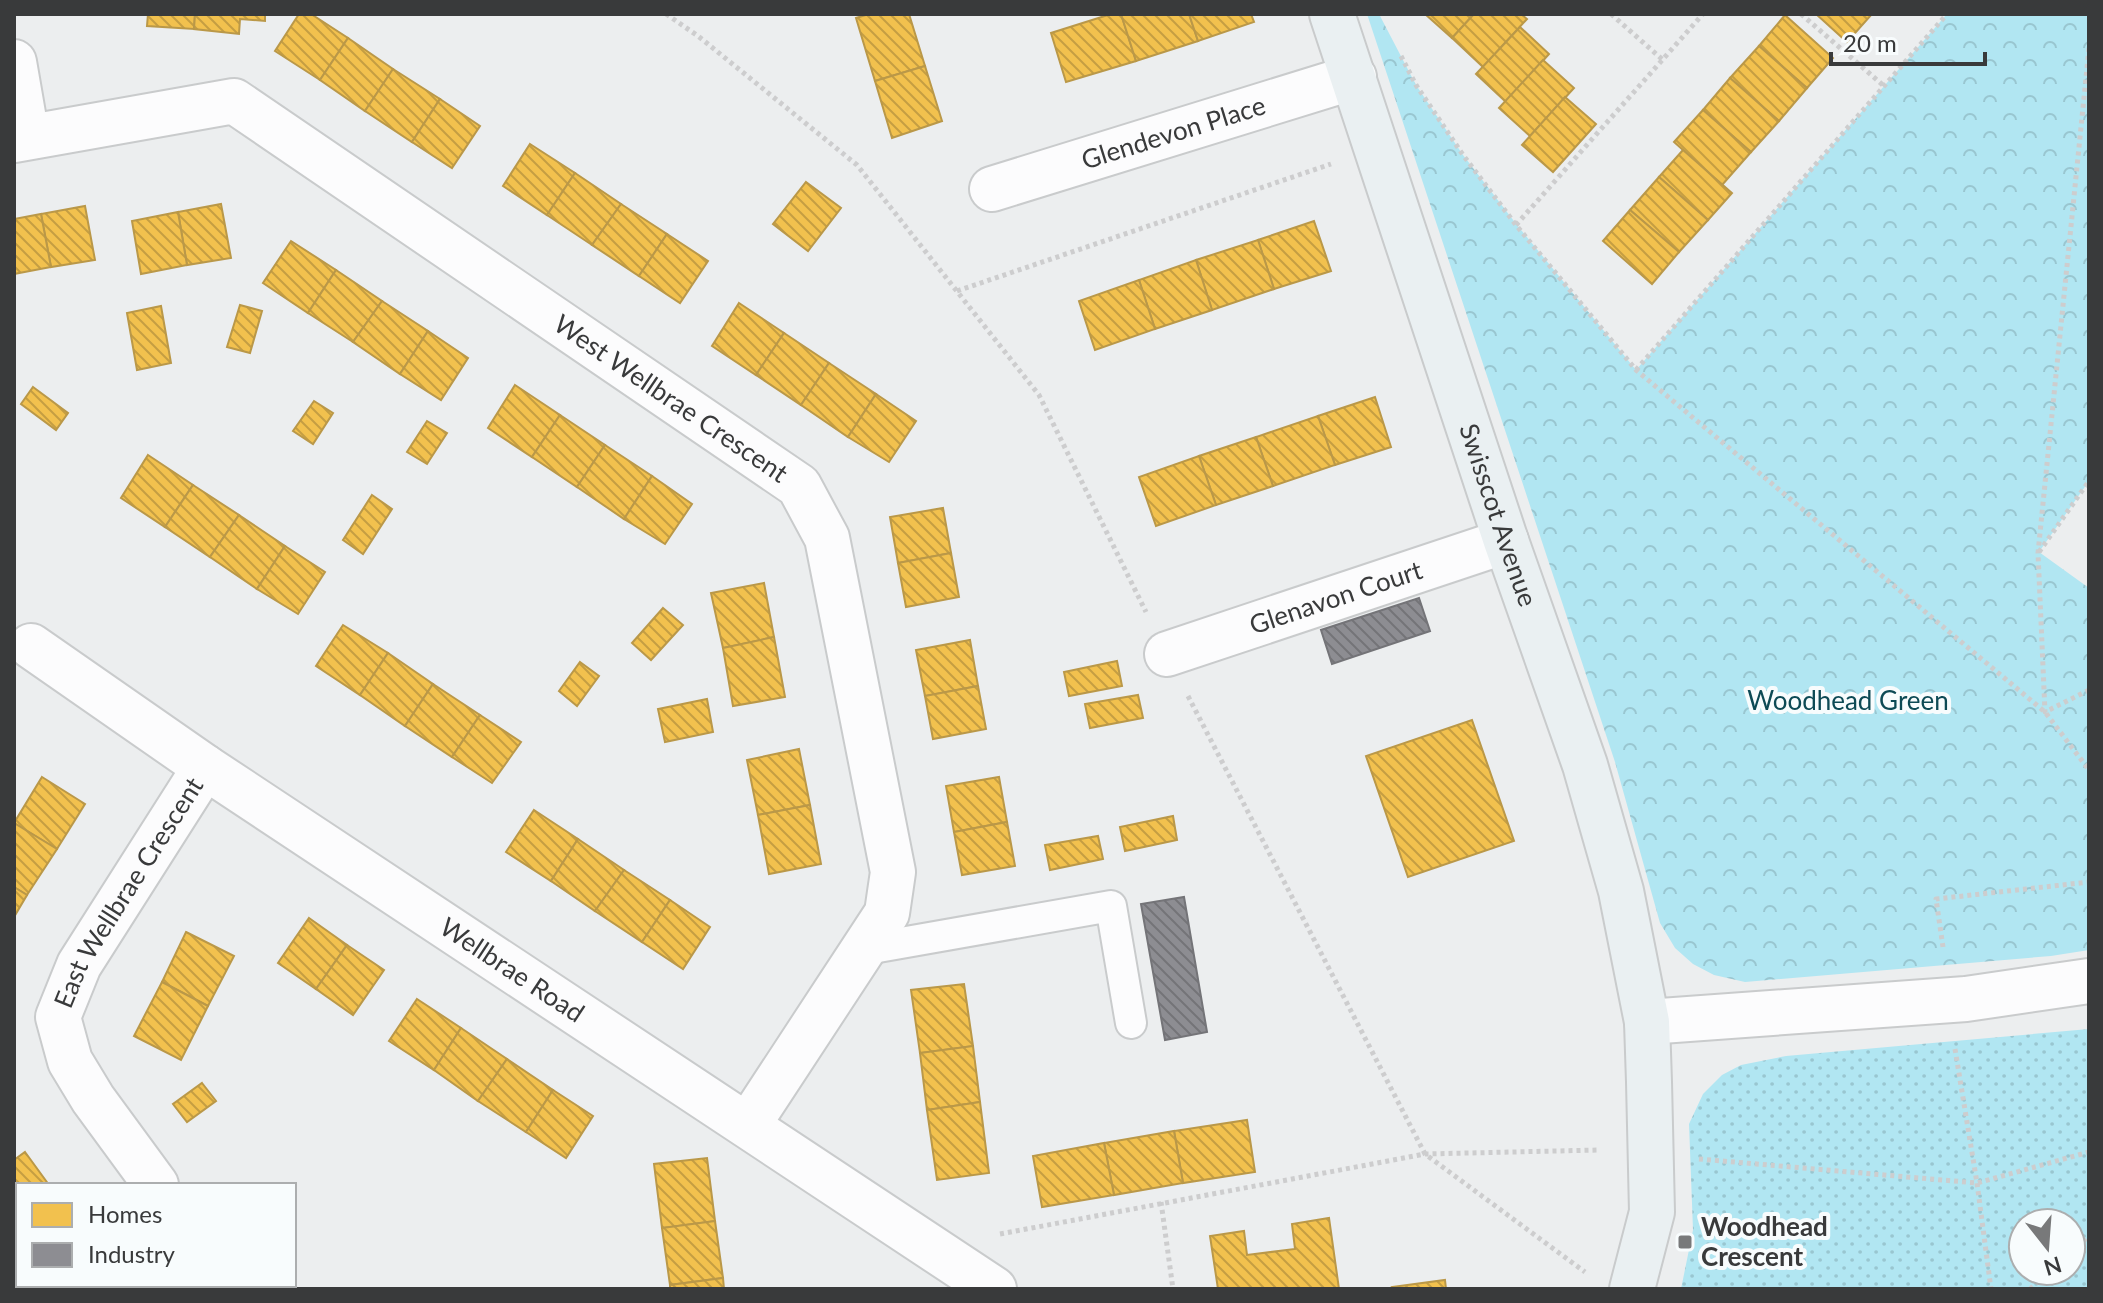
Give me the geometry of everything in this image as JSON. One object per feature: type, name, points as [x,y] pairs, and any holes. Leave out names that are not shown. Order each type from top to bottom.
[{"type":"street","name":"Swisscot Avenue","points":[[1332,14],[1506,541],[1585,765],[1621,891],[1647,1022],[1652,1212],[1632,1289]]},
{"type":"street","points":[[14,62],[21,138]]},
{"type":"street","name":"Glendevon Place","points":[[992,189],[1354,77]]},
{"type":"street","name":"West Wellbrae Crescent","points":[[21,138],[234,101],[799,486],[827,538],[893,872],[887,913],[748,1125]]},
{"type":"street","name":"Glenavon Court","points":[[1167,654],[1506,541]]},
{"type":"street","name":"Wellbrae Road","points":[[31,646],[205,767],[994,1289]]},
{"type":"street","name":"East Wellbrae Crescent","points":[[155,1183],[93,1099],[70,1061],[58,1017],[79,965],[205,767]]},
{"type":"street","points":[[1647,1022],[1966,999],[2089,981]]},
{"type":"lane","points":[[861,950],[1111,906],[1131,1023]]},
{"type":"path","points":[[1611,14],[1663,60]]},
{"type":"path","points":[[1516,225],[1703,14]]},
{"type":"path","points":[[1801,14],[1884,86]]},
{"type":"path","points":[[1636,370],[1947,14]]},
{"type":"path","points":[[2045,712],[2038,553],[2089,48]]},
{"type":"path","points":[[1397,49],[1416,85],[1463,155],[1516,225],[1636,370],[2045,712],[2089,770]]},
{"type":"path","points":[[957,291],[1375,149]]},
{"type":"path","points":[[2038,553],[2089,481]]},
{"type":"path","points":[[2045,712],[2089,690]]},
{"type":"path","points":[[1943,947],[1936,899],[2089,882]]},
{"type":"path","points":[[1954,1047],[1991,1289]]},
{"type":"path","points":[[931,1248],[1425,1154],[1599,1150]]},
{"type":"path","points":[[1696,1159],[1977,1183],[2089,1152]]},
{"type":"path","points":[[1161,1202],[1173,1289]]},
{"type":"green space","name":"Woodhead Green","points":[[1367,14],[1379,14],[1416,85],[1463,155],[1636,370],[1947,14],[2089,14],[2089,481],[2039,552],[2089,588],[2089,950],[2051,956],[1745,982],[1714,975],[1693,964],[1675,948],[1660,923],[1615,762]]},
{"type":"green space","points":[[2089,1029],[2089,1289],[1681,1289],[1693,1230],[1689,1124],[1703,1094],[1722,1075],[1741,1065],[1786,1056]]},
{"type":"building: Homes","points":[[148,14],[195,14],[194,29],[147,26]]},
{"type":"building: Homes","points":[[195,14],[265,14],[265,21],[240,19],[239,34],[194,29]]},
{"type":"building: Homes","points":[[299,14],[311,14],[348,38],[320,80],[275,51]]},
{"type":"building: Homes","points":[[869,14],[909,14],[925,66],[875,81],[856,18]]},
{"type":"building: Homes","points":[[1111,14],[1121,14],[1136,61],[1066,82],[1051,33]]},
{"type":"building: Homes","points":[[1121,14],[1189,14],[1198,41],[1136,61]]},
{"type":"building: Homes","points":[[1189,14],[1251,14],[1254,22],[1198,41]]},
{"type":"building: Homes","points":[[1425,14],[1474,14],[1452,38]]},
{"type":"building: Homes","points":[[1474,14],[1521,14],[1527,19],[1483,67],[1452,38]]},
{"type":"building: Homes","points":[[1816,14],[1872,14],[1847,42]]},
{"type":"building: Homes","points":[[1785,15],[1833,58],[1807,88],[1759,46]]},
{"type":"building: Homes","points":[[1520,27],[1549,54],[1506,102],[1476,74]]},
{"type":"building: Homes","points":[[348,38],[393,69],[365,111],[320,80]]},
{"type":"building: Homes","points":[[1759,46],[1807,88],[1779,121],[1730,78]]},
{"type":"building: Homes","points":[[1543,60],[1574,88],[1530,136],[1499,108]]},
{"type":"building: Homes","points":[[925,66],[942,121],[892,138],[875,81]]},
{"type":"building: Homes","points":[[393,69],[440,99],[412,142],[365,111]]},
{"type":"building: Homes","points":[[1730,78],[1779,121],[1751,152],[1703,110]]},
{"type":"building: Homes","points":[[1565,97],[1596,124],[1553,172],[1522,145]]},
{"type":"building: Homes","points":[[440,99],[480,126],[452,168],[412,142]]},
{"type":"building: Homes","points":[[1703,110],[1751,152],[1722,185],[1674,142]]},
{"type":"building: Homes","points":[[530,144],[575,173],[547,215],[503,186]]},
{"type":"building: Homes","points":[[1683,150],[1732,193],[1708,220],[1659,177]]},
{"type":"building: Homes","points":[[575,173],[621,204],[592,245],[547,215]]},
{"type":"building: Homes","points":[[1659,177],[1708,220],[1679,252],[1630,210]]},
{"type":"building: Homes","points":[[806,182],[841,208],[808,251],[773,224]]},
{"type":"building: Homes","points":[[221,204],[231,258],[187,265],[178,212]]},
{"type":"building: Homes","points":[[621,204],[667,234],[639,276],[592,245]]},
{"type":"building: Homes","points":[[85,206],[95,260],[51,267],[41,214]]},
{"type":"building: Homes","points":[[1630,210],[1679,252],[1652,284],[1603,241]]},
{"type":"building: Homes","points":[[178,212],[187,265],[141,274],[132,221]]},
{"type":"building: Homes","points":[[41,214],[51,267],[14,274],[14,219]]},
{"type":"building: Homes","points":[[1314,221],[1331,271],[1274,289],[1258,240]]},
{"type":"building: Homes","points":[[667,234],[708,261],[680,303],[639,276]]},
{"type":"building: Homes","points":[[1258,240],[1274,289],[1212,310],[1196,260]]},
{"type":"building: Homes","points":[[291,241],[336,270],[308,313],[263,283]]},
{"type":"building: Homes","points":[[1196,260],[1212,310],[1155,329],[1139,280]]},
{"type":"building: Homes","points":[[336,270],[382,301],[353,342],[308,313]]},
{"type":"building: Homes","points":[[1139,280],[1155,329],[1095,350],[1079,301]]},
{"type":"building: Homes","points":[[382,301],[428,331],[400,374],[353,342]]},
{"type":"building: Homes","points":[[739,303],[784,333],[756,375],[712,346]]},
{"type":"building: Homes","points":[[240,305],[262,311],[250,353],[227,347]]},
{"type":"building: Homes","points":[[161,306],[171,363],[137,370],[127,313]]},
{"type":"building: Homes","points":[[428,331],[468,358],[441,400],[400,374]]},
{"type":"building: Homes","points":[[784,333],[829,363],[801,405],[756,375]]},
{"type":"building: Homes","points":[[829,363],[876,394],[848,437],[801,405]]},
{"type":"building: Homes","points":[[515,385],[560,415],[532,457],[488,428]]},
{"type":"building: Homes","points":[[33,387],[68,413],[56,430],[21,404]]},
{"type":"building: Homes","points":[[876,394],[916,421],[889,462],[848,437]]},
{"type":"building: Homes","points":[[1375,397],[1391,447],[1335,465],[1318,416]]},
{"type":"building: Homes","points":[[314,401],[333,413],[313,444],[293,431]]},
{"type":"building: Homes","points":[[560,415],[605,445],[577,487],[532,457]]},
{"type":"building: Homes","points":[[1318,416],[1335,465],[1273,486],[1256,437]]},
{"type":"building: Homes","points":[[427,421],[447,433],[427,464],[407,452]]},
{"type":"building: Homes","points":[[1256,437],[1273,486],[1216,505],[1199,456]]},
{"type":"building: Homes","points":[[605,445],[652,476],[624,519],[577,487]]},
{"type":"building: Homes","points":[[148,455],[193,485],[165,527],[121,498]]},
{"type":"building: Homes","points":[[1199,456],[1216,505],[1156,526],[1139,477]]},
{"type":"building: Homes","points":[[652,476],[692,504],[665,544],[624,519]]},
{"type":"building: Homes","points":[[193,485],[239,515],[210,557],[165,527]]},
{"type":"building: Homes","points":[[372,495],[392,509],[363,554],[343,540]]},
{"type":"building: Homes","points":[[943,508],[951,553],[898,563],[890,517]]},
{"type":"building: Homes","points":[[239,515],[285,546],[257,589],[210,557]]},
{"type":"building: Homes","points":[[285,546],[325,572],[298,614],[257,589]]},
{"type":"building: Homes","points":[[951,553],[959,597],[906,607],[898,563]]},
{"type":"building: Homes","points":[[764,583],[774,637],[723,648],[711,593]]},
{"type":"building: Homes","points":[[663,608],[683,625],[651,660],[632,643]]},
{"type":"building: Homes","points":[[343,625],[388,653],[360,695],[316,666]]},
{"type":"building: Homes","points":[[774,637],[785,697],[733,706],[723,648]]},
{"type":"building: Homes","points":[[970,640],[978,686],[925,696],[916,650]]},
{"type":"building: Homes","points":[[388,653],[433,684],[405,726],[360,695]]},
{"type":"building: Homes","points":[[1117,661],[1122,686],[1069,696],[1064,672]]},
{"type":"building: Homes","points":[[580,662],[599,676],[577,706],[559,691]]},
{"type":"building: Homes","points":[[433,684],[480,715],[452,757],[405,726]]},
{"type":"building: Homes","points":[[978,686],[986,729],[933,739],[925,696]]},
{"type":"building: Homes","points":[[1138,695],[1143,718],[1090,728],[1085,704]]},
{"type":"building: Homes","points":[[707,699],[713,732],[665,742],[658,709]]},
{"type":"building: Homes","points":[[480,715],[521,742],[492,783],[452,757]]},
{"type":"building: Homes","points":[[1472,720],[1514,841],[1408,877],[1366,756]]},
{"type":"building: Homes","points":[[799,749],[810,805],[758,815],[747,760]]},
{"type":"building: Homes","points":[[42,777],[85,804],[57,849],[14,823]]},
{"type":"building: Homes","points":[[999,777],[1007,822],[954,832],[946,786]]},
{"type":"building: Homes","points":[[810,805],[821,864],[769,874],[758,815]]},
{"type":"building: Homes","points":[[534,810],[578,839],[551,881],[506,852]]},
{"type":"building: Homes","points":[[1173,816],[1177,840],[1125,851],[1120,827]]},
{"type":"building: Homes","points":[[1007,822],[1015,866],[962,875],[954,832]]},
{"type":"building: Homes","points":[[14,823],[57,849],[27,895],[14,887]]},
{"type":"building: Homes","points":[[1098,836],[1103,859],[1050,870],[1045,845]]},
{"type":"building: Homes","points":[[578,839],[624,870],[595,911],[551,881]]},
{"type":"building: Homes","points":[[624,870],[670,900],[642,942],[595,911]]},
{"type":"building: Homes","points":[[14,887],[27,895],[14,917]]},
{"type":"building: Homes","points":[[670,900],[710,927],[683,969],[642,942]]},
{"type":"building: Homes","points":[[309,918],[347,945],[316,989],[278,963]]},
{"type":"building: Homes","points":[[186,932],[234,956],[208,1006],[162,982]]},
{"type":"building: Homes","points":[[347,945],[384,970],[353,1015],[316,989]]},
{"type":"building: Homes","points":[[162,982],[208,1006],[181,1060],[134,1036]]},
{"type":"building: Homes","points":[[964,984],[973,1046],[920,1053],[911,990]]},
{"type":"building: Homes","points":[[417,999],[461,1028],[434,1070],[389,1041]]},
{"type":"building: Homes","points":[[461,1028],[507,1059],[478,1101],[434,1070]]},
{"type":"building: Homes","points":[[973,1046],[980,1102],[927,1110],[920,1053]]},
{"type":"building: Homes","points":[[507,1059],[553,1090],[526,1132],[478,1101]]},
{"type":"building: Homes","points":[[202,1083],[216,1101],[187,1122],[173,1104]]},
{"type":"building: Homes","points":[[553,1090],[593,1116],[566,1158],[526,1132]]},
{"type":"building: Homes","points":[[980,1102],[989,1173],[937,1180],[927,1110]]},
{"type":"building: Homes","points":[[1247,1120],[1255,1172],[1183,1183],[1174,1131]]},
{"type":"building: Homes","points":[[1174,1131],[1183,1183],[1114,1195],[1104,1143]]},
{"type":"building: Homes","points":[[1104,1143],[1114,1195],[1042,1207],[1033,1156]]},
{"type":"building: Homes","points":[[25,1152],[48,1183],[16,1183],[16,1229],[14,1160]]},
{"type":"building: Homes","points":[[707,1158],[715,1221],[662,1228],[654,1164]]},
{"type":"building: Homes","points":[[1329,1218],[1339,1289],[1218,1289],[1210,1236],[1244,1231],[1247,1255],[1295,1249],[1292,1224]]},
{"type":"building: Homes","points":[[715,1221],[723,1278],[670,1285],[662,1228]]},
{"type":"building: Homes","points":[[723,1278],[724,1289],[670,1289],[670,1285]]},
{"type":"building: Homes","points":[[1445,1280],[1446,1289],[1392,1287]]},
{"type":"building: Industry","points":[[1419,598],[1430,631],[1332,664],[1321,630]]},
{"type":"building: Industry","points":[[1184,897],[1207,1032],[1165,1040],[1141,904]]},
{"type":"place","name":"Woodhead Crescent","points":[[1685,1242]]}]
